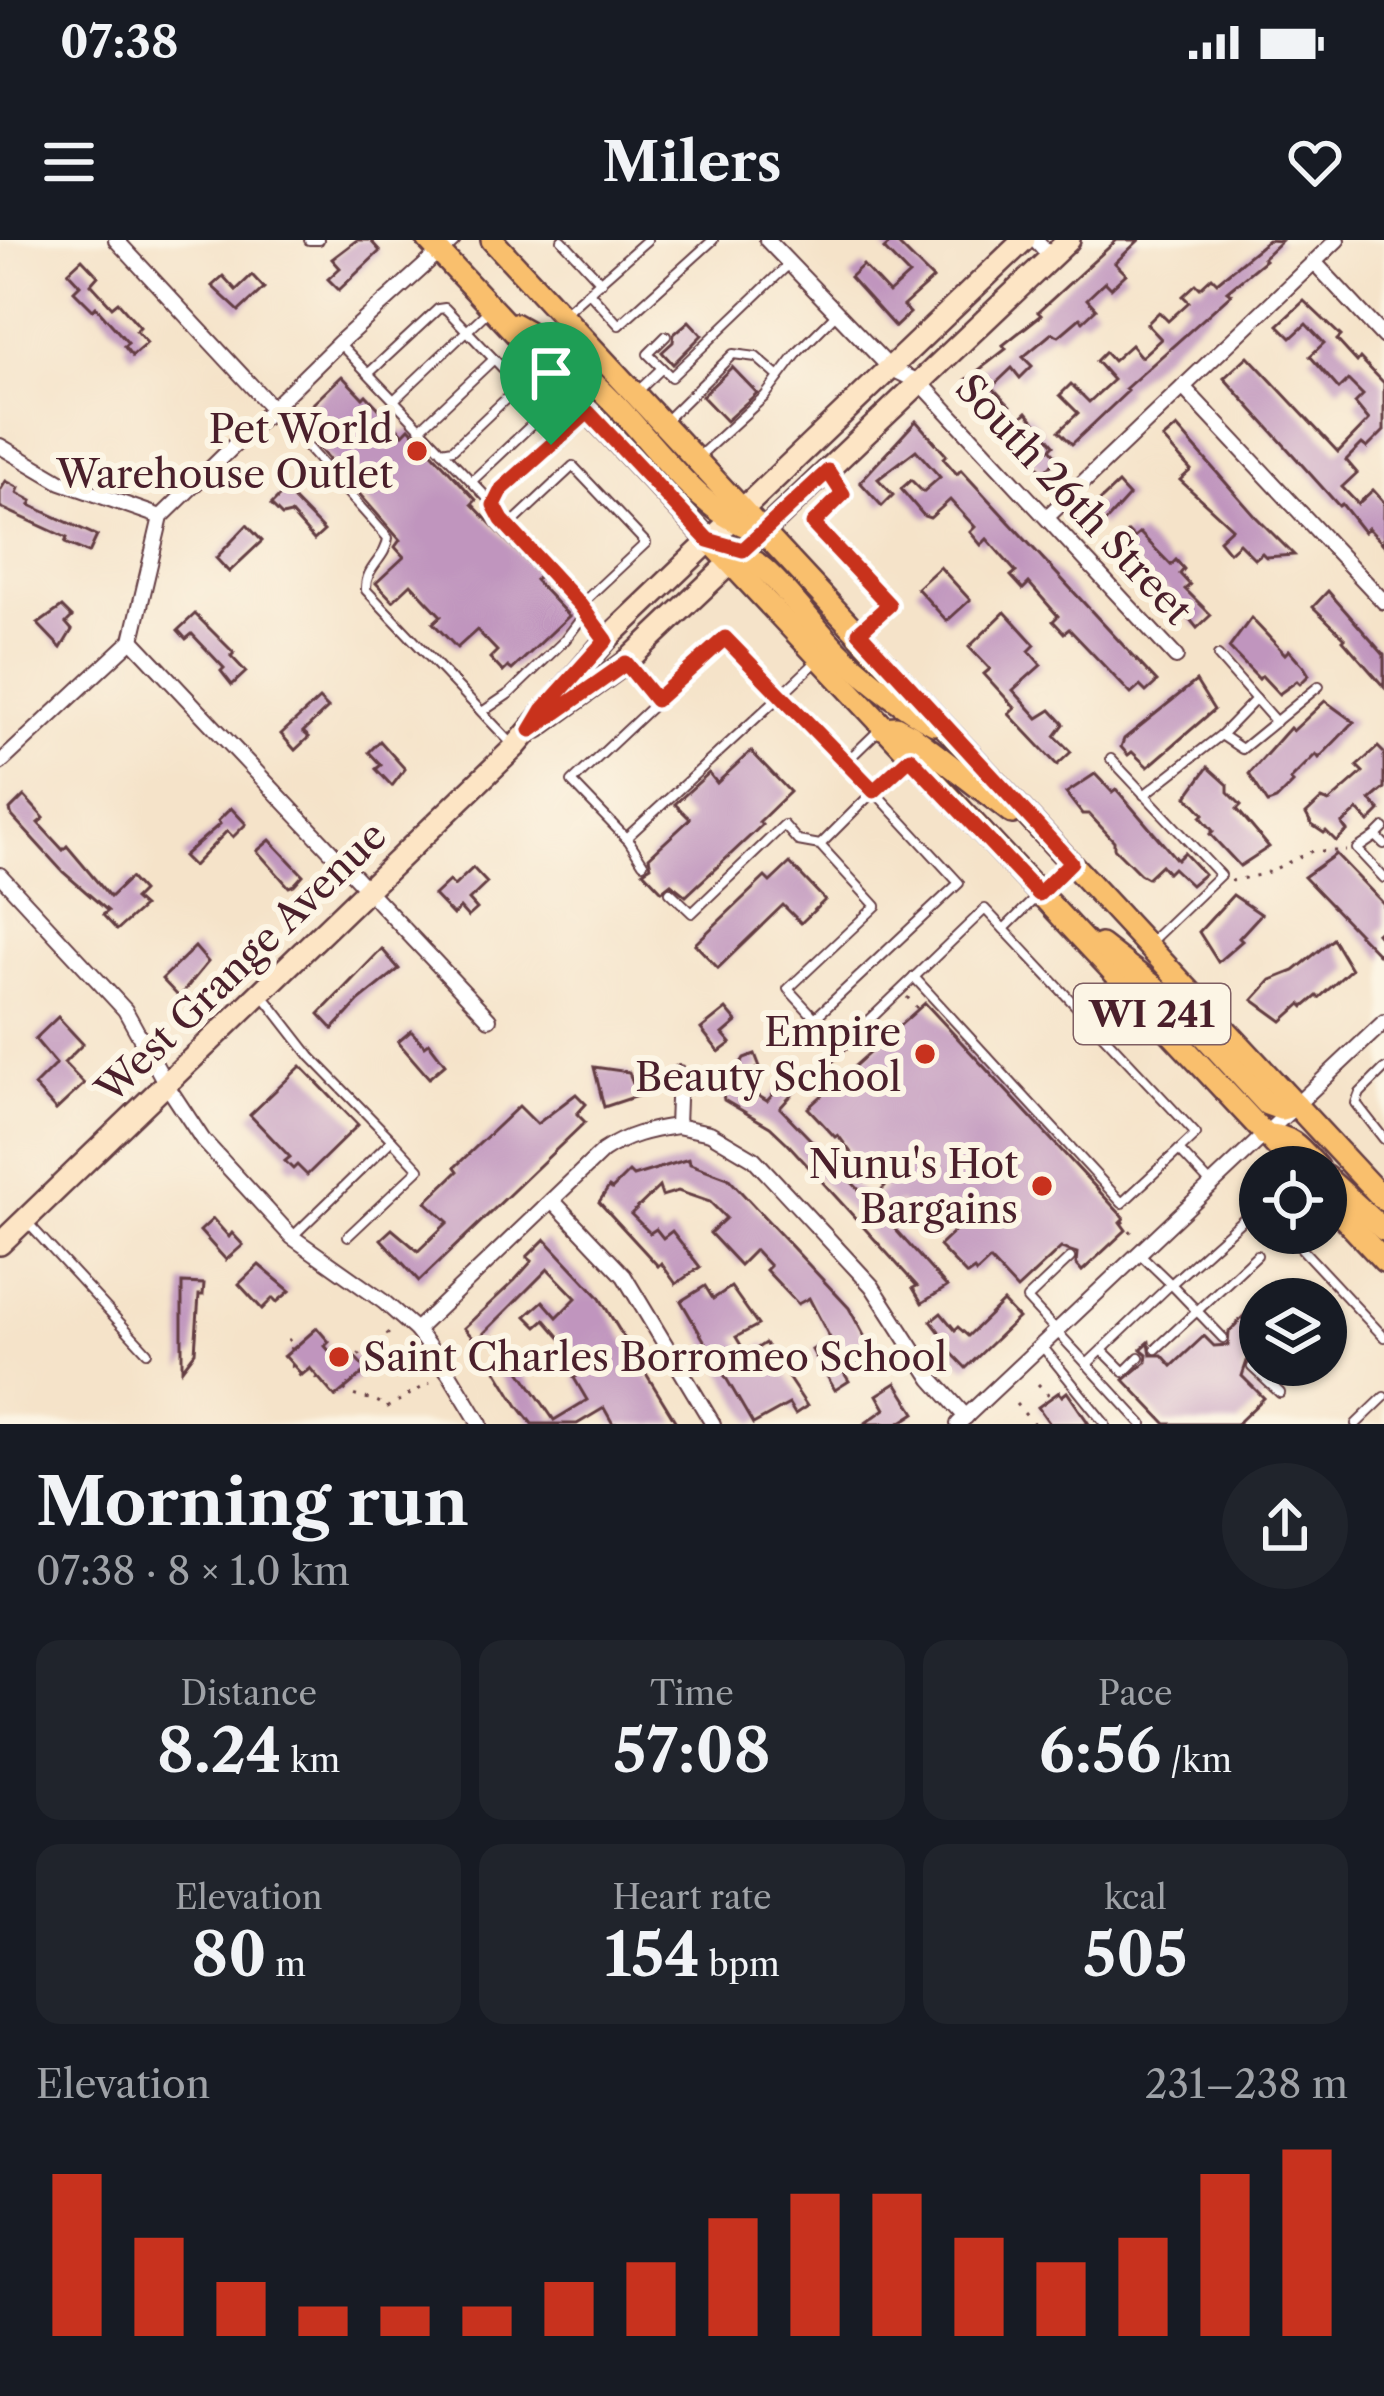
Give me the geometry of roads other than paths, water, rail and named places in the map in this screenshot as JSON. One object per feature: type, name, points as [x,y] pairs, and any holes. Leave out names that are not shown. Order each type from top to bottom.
[{"type":"main road","name":"WI 241","points":[[492,240],[696,459],[735,514],[763,532],[859,632],[1384,1200]]},
{"type":"main road","points":[[440,244],[495,312],[708,540],[736,557],[905,708],[950,733]]},
{"type":"main road","points":[[495,312],[542,339],[735,514]]},
{"type":"main road","name":"WI 241","points":[[736,557],[882,728],[1276,1146]]},
{"type":"main road","points":[[882,728],[896,727],[911,735],[1004,809],[1035,824]]},
{"type":"main road","points":[[1056,913],[1169,998],[1268,1104],[1281,1109],[1296,1105]]},
{"type":"main road","points":[[1265,1135],[1281,1134],[1298,1146]]},
{"type":"main road","points":[[1347,1196],[1384,1229]]},
{"type":"main road","points":[[1347,1221],[1384,1261]]},
{"type":"street","points":[[116,240],[272,408]]},
{"type":"street","name":"South 26th Street","points":[[767,240],[890,368],[921,383],[1177,657]]},
{"type":"street","name":"West Grange Avenue","points":[[523,738],[606,640],[1024,240]]},
{"type":"street","points":[[1036,240],[1052,257]]},
{"type":"street","name":"West Grange Avenue","points":[[0,1244],[523,738],[626,663],[1070,240]]},
{"type":"street","points":[[1048,516],[1337,240]]},
{"type":"street","points":[[0,763],[132,640],[161,517],[440,244]]},
{"type":"street","points":[[1314,262],[1384,338]]},
{"type":"street","points":[[1184,386],[1384,602]]},
{"type":"street","points":[[0,446],[62,482],[161,517]]},
{"type":"street","points":[[806,446],[828,471]]},
{"type":"street","points":[[132,640],[489,1019]]},
{"type":"street","points":[[606,640],[626,663]]},
{"type":"street","points":[[0,875],[125,1010],[203,1140],[292,1237],[416,1330],[480,1424]]},
{"type":"street","points":[[416,1330],[621,1139],[677,1126],[710,1132],[754,1159],[872,1286],[962,1420],[1384,1022]]},
{"type":"street","points":[[677,1126],[679,1073]]},
{"type":"street","points":[[552,1200],[624,1276],[713,1424]]},
{"type":"lane","points":[[309,240],[319,240]]},
{"type":"lane","points":[[562,240],[601,282]]},
{"type":"lane","points":[[562,315],[647,240]]},
{"type":"lane","points":[[589,292],[619,325],[713,240]]},
{"type":"lane","points":[[666,336],[648,354],[671,377],[789,264]]},
{"type":"lane","points":[[369,373],[438,309],[445,308],[514,380],[512,393],[454,449],[442,451]]},
{"type":"lane","points":[[394,400],[467,331],[495,312]]},
{"type":"lane","points":[[696,459],[765,396],[799,351],[837,313]]},
{"type":"lane","points":[[339,343],[494,505],[606,640]]},
{"type":"lane","points":[[663,423],[733,354],[756,357],[779,377]]},
{"type":"lane","points":[[421,428],[494,359]]},
{"type":"lane","points":[[635,394],[662,368]]},
{"type":"lane","points":[[272,408],[388,538],[387,550],[370,567],[366,590],[482,712],[523,738]]},
{"type":"lane","points":[[494,505],[502,489],[588,412]]},
{"type":"lane","points":[[472,481],[541,416]]},
{"type":"lane","points":[[508,527],[573,466],[646,543],[580,605]]},
{"type":"lane","points":[[828,471],[843,494],[813,524],[889,605],[859,632]]},
{"type":"lane","points":[[482,712],[510,693],[584,615]]},
{"type":"lane","points":[[643,863],[626,838],[572,782],[725,638],[958,883],[815,1018],[788,988],[876,905],[820,845],[798,841],[784,825],[692,913],[670,892]]},
{"type":"lane","points":[[1218,656],[1276,722]]},
{"type":"lane","points":[[626,838],[819,659]]},
{"type":"lane","points":[[626,663],[656,700]]},
{"type":"lane","points":[[1221,735],[1242,749],[1319,686]]},
{"type":"lane","points":[[1144,795],[1221,735],[1256,699]]},
{"type":"lane","points":[[846,762],[882,728]]},
{"type":"lane","points":[[820,845],[910,758]]},
{"type":"lane","points":[[1111,759],[1220,875],[1147,945]]},
{"type":"lane","points":[[1384,844],[1380,832],[1357,849],[1384,878]]},
{"type":"lane","points":[[1004,929],[1071,862]]},
{"type":"lane","points":[[829,1059],[900,990],[985,909],[1196,1134],[1122,1203],[914,977]]},
{"type":"lane","points":[[261,993],[311,1057],[419,1169],[348,1236]]},
{"type":"lane","points":[[1383,1071],[1356,1103],[1384,1138]]},
{"type":"lane","points":[[292,1237],[392,1140]]},
{"type":"lane","points":[[1179,1150],[1212,1185]]},
{"type":"lane","points":[[25,1220],[147,1352]]},
{"type":"lane","points":[[1087,1364],[1239,1223]]},
{"type":"lane","points":[[1140,1254],[1223,1338]]},
{"type":"lane","points":[[1307,1254],[1384,1336]]},
{"type":"lane","points":[[1156,1349],[1257,1255]]},
{"type":"lane","points":[[1070,1258],[1027,1299],[1142,1424]]},
{"type":"lane","points":[[1042,1346],[1106,1424]]},
{"type":"lane","points":[[1102,1349],[1124,1372],[1139,1357]]},
{"type":"lane","points":[[1272,1386],[1280,1393]]},
{"type":"lane","points":[[1356,1424],[1384,1397]]},
{"type":"place","name":"Pet World Warehouse Outlet","points":[[417,451]]},
{"type":"place","name":"Empire Beauty School","points":[[925,1054]]},
{"type":"place","name":"Nunu's Hot Bargains","points":[[1042,1186]]},
{"type":"place","name":"Saint Charles Borromeo School","points":[[339,1357]]}]
